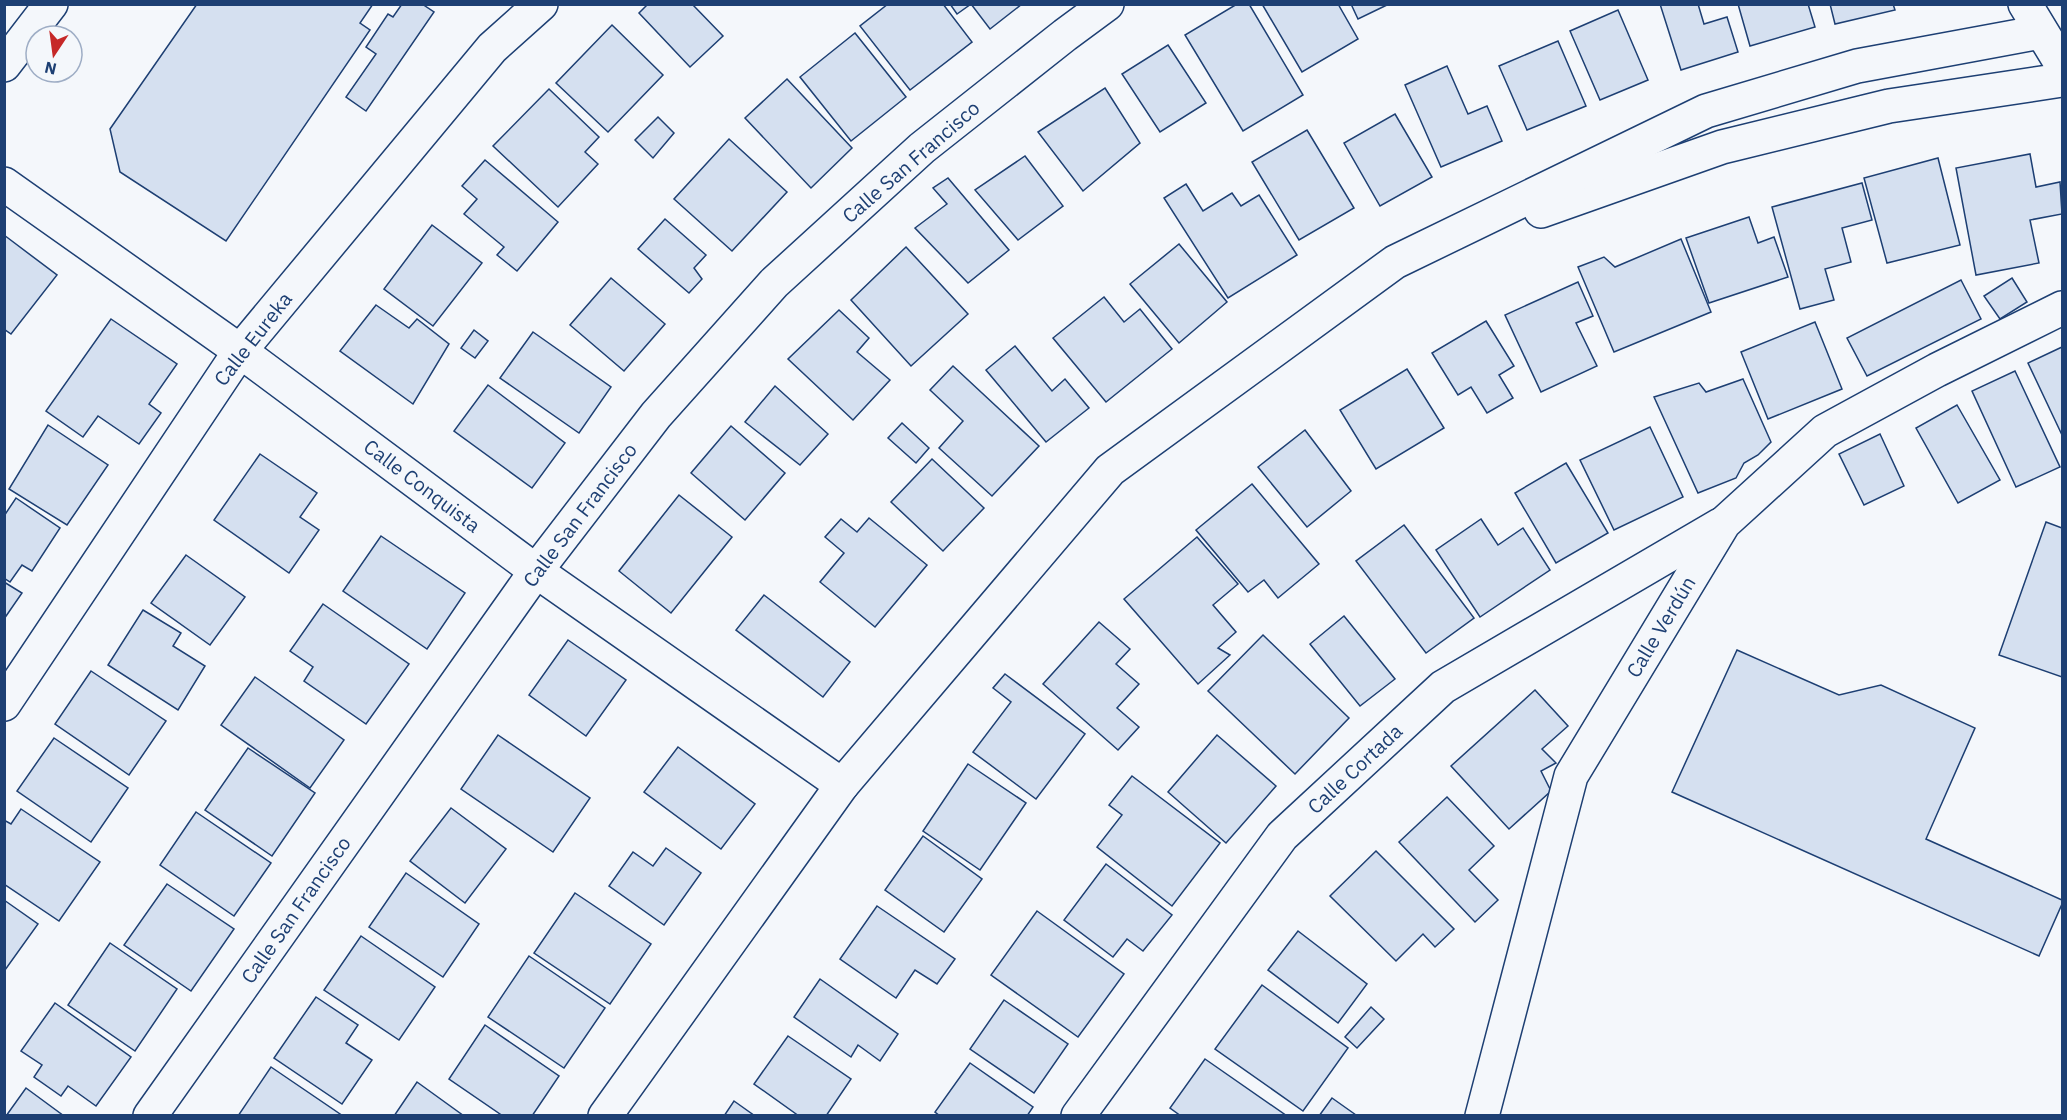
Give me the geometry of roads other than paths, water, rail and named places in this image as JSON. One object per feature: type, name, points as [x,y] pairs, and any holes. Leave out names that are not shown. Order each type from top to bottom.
[{"type":"street","points":[[4,65],[51,4]]},
{"type":"street","name":"Calle Eureka","points":[[4,704],[240,351],[492,48],[541,4]]},
{"type":"street","name":"Calle San Francisco","points":[[150,1116],[536,571],[656,415],[774,283],[922,148],[1107,4]]},
{"type":"street","points":[[605,1116],[842,785],[1110,470],[1395,262],[1706,111],[1857,66],[2043,22],[2062,65]]},
{"type":"street","points":[[1395,262],[1722,147],[1889,106],[2062,80]]},
{"type":"street","name":"Calle Conquista","points":[[4,184],[240,351],[536,571],[842,785]]},
{"type":"street","name":"Calle Verdún","points":[[1482,1116],[1571,776],[1724,523],[1825,431],[1937,370],[2062,308]]},
{"type":"street","name":"Calle Cortada","points":[[1078,1116],[1282,836],[1443,687],[1724,523]]}]
